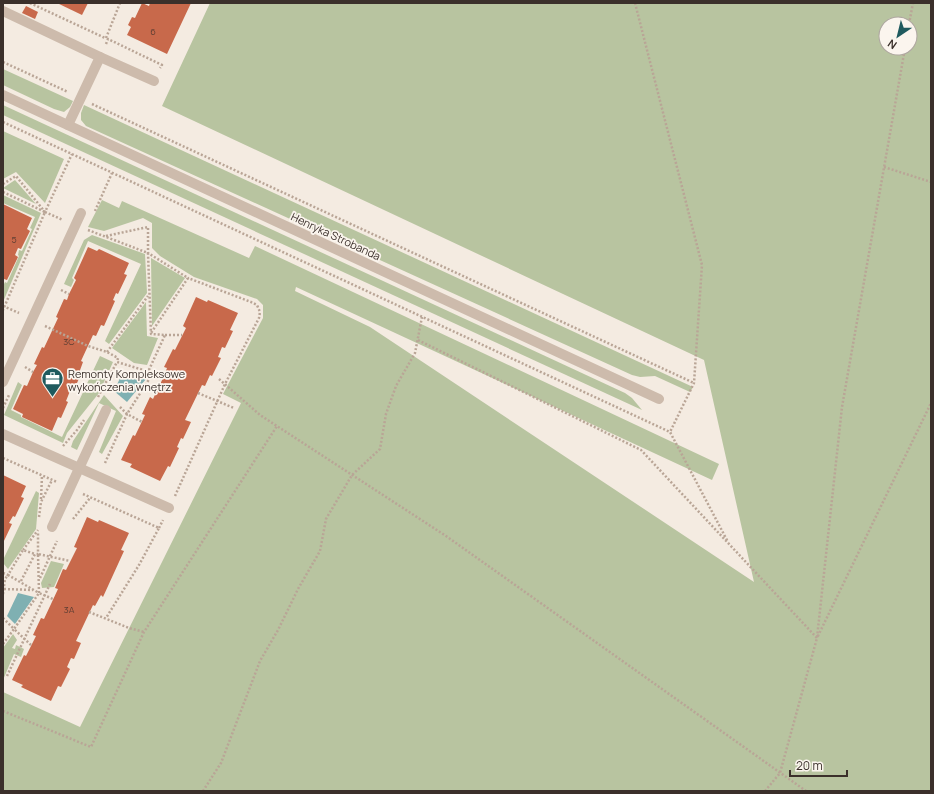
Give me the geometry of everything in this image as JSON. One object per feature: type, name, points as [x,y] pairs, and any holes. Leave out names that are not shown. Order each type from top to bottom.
[{"type":"street","points":[[3,11],[154,81]]},
{"type":"street","points":[[68,126],[100,57]]},
{"type":"street","name":"Henryka Strobanda","points":[[3,95],[659,399]]},
{"type":"street","points":[[3,382],[82,212]]},
{"type":"street","points":[[48,529],[70,488],[106,410]]},
{"type":"street","points":[[3,434],[169,508]]},
{"type":"path","points":[[30,3],[106,38],[120,3]]},
{"type":"path","points":[[635,3],[702,265],[694,383],[670,432]]},
{"type":"path","points":[[911,16],[913,3]]},
{"type":"path","points":[[765,791],[780,773],[817,638],[842,407],[904,56]]},
{"type":"path","points":[[3,62],[694,383]]},
{"type":"path","points":[[3,122],[670,432],[728,542]]},
{"type":"path","points":[[3,310],[45,212],[72,154]]},
{"type":"path","points":[[884,167],[931,182]]},
{"type":"path","points":[[3,184],[16,176],[45,212]]},
{"type":"path","points":[[3,192],[75,225],[148,253],[188,278],[251,302],[260,308],[259,318],[225,384],[169,508],[139,565],[106,618]]},
{"type":"path","points":[[104,236],[148,227],[150,334]]},
{"type":"path","points":[[150,334],[188,278]]},
{"type":"path","points":[[58,289],[69,294]]},
{"type":"path","points":[[107,352],[149,295]]},
{"type":"path","points":[[203,791],[221,762],[260,662],[298,589],[320,551],[326,519],[352,475],[380,448],[386,414],[396,386],[415,353],[422,317]]},
{"type":"path","points":[[150,334],[182,335]]},
{"type":"path","points":[[148,372],[165,335]]},
{"type":"path","points":[[418,340],[641,450],[817,638]]},
{"type":"path","points":[[88,346],[107,352],[118,358],[116,362]]},
{"type":"path","points":[[22,366],[33,372]]},
{"type":"path","points":[[104,466],[127,414],[153,373],[164,376]]},
{"type":"path","points":[[219,379],[260,415],[446,536],[806,791]]},
{"type":"path","points":[[198,394],[234,408]]},
{"type":"path","points":[[817,638],[931,403]]},
{"type":"path","points":[[117,404],[127,414],[142,422]]},
{"type":"path","points":[[3,711],[91,746],[144,632],[277,426]]},
{"type":"path","points":[[3,458],[159,528]]},
{"type":"path","points":[[41,502],[42,476]]},
{"type":"path","points":[[3,594],[5,579],[23,550],[38,530],[48,529]]},
{"type":"path","points":[[23,550],[35,554]]},
{"type":"path","points":[[3,644],[39,593],[38,554],[70,561]]},
{"type":"path","points":[[3,573],[53,599]]},
{"type":"path","points":[[7,676],[50,584]]},
{"type":"path","points":[[4,589],[35,590]]},
{"type":"path","points":[[89,612],[129,628],[144,632]]},
{"type":"path","points":[[3,618],[31,645]]},
{"type":"green space","points":[[210,3],[931,3],[931,791],[3,791],[3,692],[80,727],[241,403],[223,394],[263,318],[263,305],[257,299],[194,277],[160,256],[152,248],[152,223],[143,218],[104,231],[88,227],[102,200],[119,208],[122,201],[249,258],[255,246],[719,464],[712,480],[296,287],[295,291],[370,327],[754,582],[704,360],[162,106]]},
{"type":"green space","points":[[3,69],[73,101],[70,107],[64,112],[54,109],[3,85]]},
{"type":"green space","points":[[3,105],[625,393],[632,398],[642,410],[3,115]]},
{"type":"green space","points":[[84,105],[693,387],[690,392],[655,376],[640,377],[632,375],[86,126],[81,120],[81,113]]},
{"type":"green space","points":[[3,131],[64,159],[45,203],[16,172],[3,179]]},
{"type":"green space","points":[[15,180],[36,204],[3,188]]},
{"type":"green space","points":[[3,195],[41,213],[3,302],[3,286],[5,282],[7,283],[19,256],[19,250],[22,251],[32,229],[30,228],[35,217],[3,203]]},
{"type":"green space","points":[[92,235],[145,254],[147,293],[109,344],[105,341],[141,264],[88,241],[72,278],[74,280],[71,287],[64,284],[84,240]]},
{"type":"green space","points":[[151,258],[185,278],[152,326]]},
{"type":"green space","points":[[146,302],[147,336],[158,338],[147,365],[134,363],[112,348]]},
{"type":"green space","points":[[100,356],[113,362],[99,393],[67,433],[63,443],[4,415],[18,382],[22,385],[11,410],[21,415],[21,417],[62,437]]},
{"type":"green space","points":[[104,395],[123,416],[102,454],[99,452],[116,411],[99,403],[77,450],[71,447],[73,441]]},
{"type":"green space","points":[[36,491],[39,493],[36,529],[8,569],[3,563],[3,560]]},
{"type":"green space","points":[[51,561],[64,564],[54,587],[42,588],[41,583]]},
{"type":"green space","points":[[13,634],[17,640],[12,648],[15,649],[16,645],[24,649],[21,657],[14,654],[3,680],[3,648]]},
{"type":"water","points":[[122,374],[146,379],[127,402],[114,391]]},
{"type":"water","points":[[18,593],[34,597],[15,624],[7,616]]},
{"type":"building","points":[[57,3],[88,3],[82,15]]},
{"type":"building","points":[[142,3],[149,6],[150,3],[191,3],[167,54],[127,35],[131,27],[128,25],[132,17],[135,18]]},
{"type":"building","points":[[26,6],[38,12],[35,19],[22,13]]},
{"type":"building","points":[[3,204],[32,218],[27,229],[30,231],[21,249],[18,248],[15,255],[18,257],[7,280],[4,279],[3,282]]},
{"type":"building","points":[[88,247],[97,251],[99,249],[129,263],[124,274],[127,275],[118,294],[116,293],[113,300],[115,301],[104,326],[101,325],[96,336],[93,335],[81,361],[83,362],[79,373],[81,374],[73,392],[70,391],[66,401],[68,402],[61,418],[58,417],[52,431],[22,417],[23,414],[13,409],[24,385],[27,386],[37,365],[34,364],[42,347],[44,348],[58,318],[56,317],[64,299],[67,300],[76,280],[74,278]]},
{"type":"building","points":[[196,297],[207,302],[208,300],[238,313],[230,330],[233,331],[225,348],[222,347],[218,357],[221,358],[205,386],[202,385],[185,420],[191,422],[183,439],[181,438],[177,447],[179,448],[170,467],[168,466],[160,481],[130,467],[132,464],[121,460],[145,415],[142,414],[150,397],[153,399],[164,376],[167,368],[164,367],[173,349],[175,350],[186,328],[183,326]]},
{"type":"building","points":[[3,475],[26,486],[21,497],[24,498],[15,517],[13,516],[9,523],[12,524],[3,543]]},
{"type":"building","points":[[87,517],[98,522],[99,520],[129,533],[121,550],[124,551],[103,597],[101,595],[95,606],[93,605],[76,641],[81,643],[74,659],[71,658],[67,667],[70,669],[61,687],[58,686],[51,701],[21,687],[23,685],[12,680],[24,655],[26,656],[36,636],[33,635],[41,618],[44,619],[58,589],[55,588],[63,569],[66,570],[77,548],[74,547]]},
{"type":"place","name":"Remonty Kompleksowe wykończenia wnętrz","points":[[52,398]]}]
